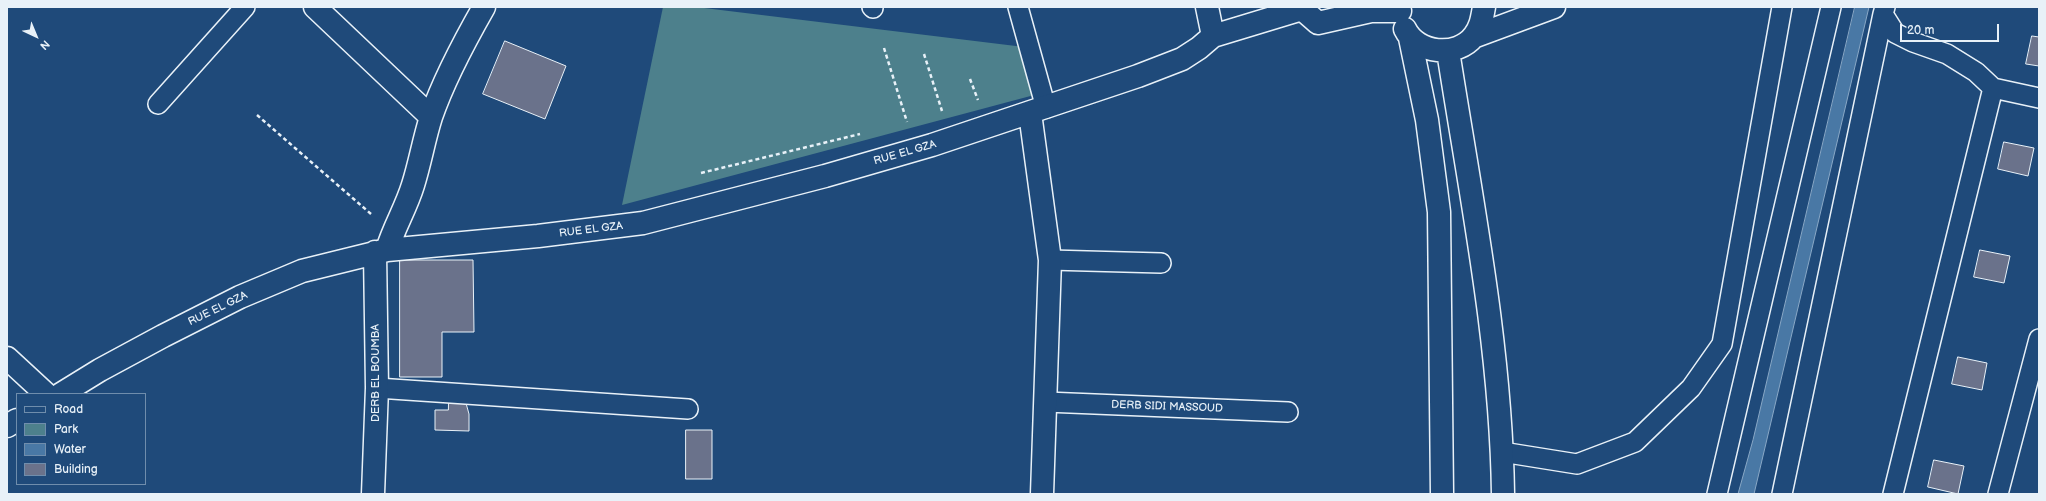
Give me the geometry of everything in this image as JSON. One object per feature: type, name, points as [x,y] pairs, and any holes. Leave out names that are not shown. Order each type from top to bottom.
[{"type":"street","points":[[315,7],[431,117]]},
{"type":"street","points":[[385,245],[404,209],[413,185],[431,117],[461,48],[484,7]]},
{"type":"street","points":[[1207,7],[1213,36]]},
{"type":"street","points":[[1473,37],[1482,23],[1484,7]]},
{"type":"street","points":[[1410,38],[1428,48],[1448,51],[1460,47],[1473,37],[1554,7]]},
{"type":"street","name":"RUE EL GZA","points":[[63,393],[100,370],[240,297],[302,271],[385,245],[538,236],[643,223],[825,176],[915,150],[1138,76],[1182,59],[1199,48],[1213,36],[1302,9],[1318,23],[1371,11],[1400,9]]},
{"type":"street","points":[[1400,9],[1410,38],[1427,120],[1439,212],[1442,494]]},
{"type":"street","points":[[1448,51],[1497,368],[1503,494]]},
{"type":"street","points":[[1038,110],[1050,260],[1042,494]]},
{"type":"street","name":"DERB EL BOUMBA","points":[[374,494],[385,245]]},
{"type":"street","points":[[7,358],[45,393]]},
{"type":"street","points":[[7,426],[16,421]]},
{"type":"lane","points":[[158,104],[245,7]]},
{"type":"lane","points":[[1018,7],[1038,110]]},
{"type":"lane","points":[[1502,452],[1577,464],[1635,442],[1691,388],[1722,344],[1782,7]]},
{"type":"lane","points":[[1717,494],[1831,7]]},
{"type":"lane","points":[[1884,10],[1895,33],[1913,42],[1947,54],[1976,72],[1993,88],[2039,98]]},
{"type":"lane","points":[[1782,494],[1884,10]]},
{"type":"lane","points":[[1893,494],[1993,88]]},
{"type":"lane","points":[[1050,260],[1161,263]]},
{"type":"lane","points":[[1998,494],[2039,339]]},
{"type":"lane","points":[[378,388],[688,409]]},
{"type":"lane","name":"DERB SIDI MASSOUD","points":[[1046,402],[1288,412]]},
{"type":"path","points":[[884,48],[915,150]]},
{"type":"path","points":[[924,54],[942,114],[950,112]]},
{"type":"path","points":[[970,78],[979,104]]},
{"type":"path","points":[[257,115],[385,245]]},
{"type":"path","points":[[899,124],[914,121]]},
{"type":"path","points":[[701,173],[861,134]]},
{"type":"green space","points":[[663,7],[696,7],[1024,47],[1038,94],[622,205]]},
{"type":"water","points":[[1855,7],[1869,7],[1754,494],[1738,494],[1753,440]]},
{"type":"building","points":[[2032,36],[2039,37],[2039,66],[2026,64]]},
{"type":"building","points":[[505,41],[566,66],[545,119],[483,94]]},
{"type":"building","points":[[2004,142],[2034,148],[2028,176],[1998,169]]},
{"type":"building","points":[[1980,250],[2010,256],[2004,283],[1974,277]]},
{"type":"building","points":[[400,260],[473,260],[474,332],[442,332],[442,377],[400,377]]},
{"type":"building","points":[[1958,357],[1987,363],[1982,390],[1952,384]]},
{"type":"building","points":[[449,396],[464,396],[469,414],[469,431],[435,430],[435,410],[448,410]]},
{"type":"building","points":[[686,430],[712,430],[712,479],[686,479]]},
{"type":"building","points":[[1934,460],[1964,466],[1958,494],[1928,487]]}]
